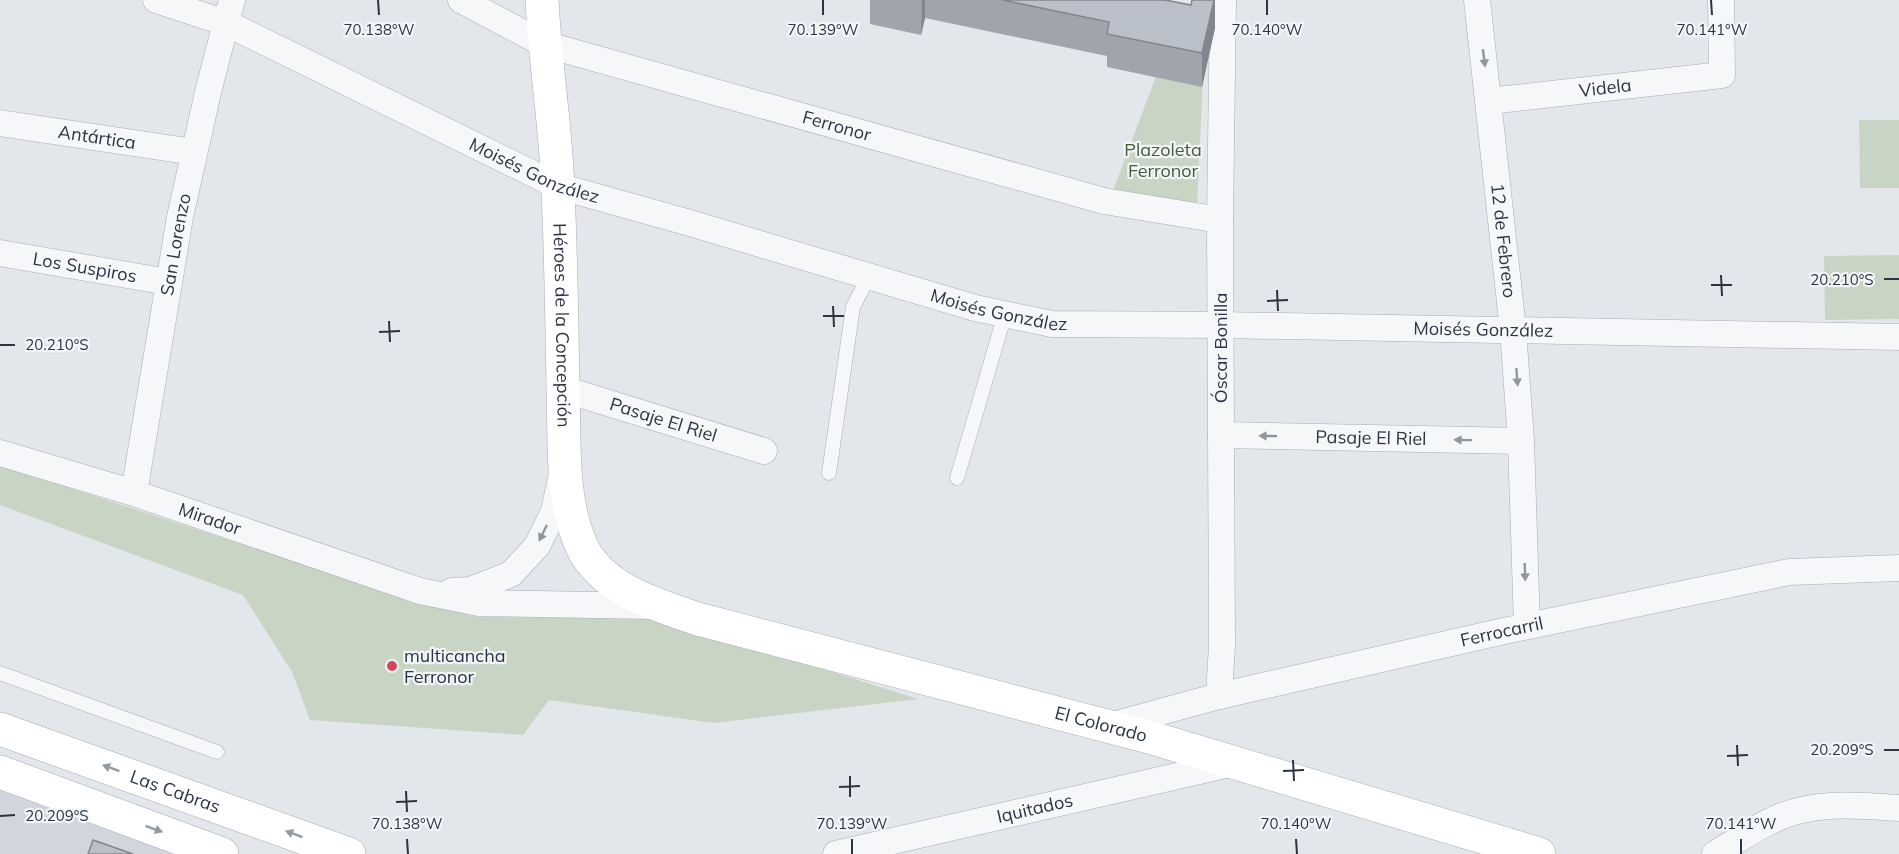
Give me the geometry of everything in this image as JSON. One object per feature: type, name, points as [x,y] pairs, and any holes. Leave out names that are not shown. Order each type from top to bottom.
[{"type":"street","name":"Moisés González","points":[[156,0],[229,12],[558,186],[975,308],[1052,324],[1899,337]]},
{"type":"street","name":"Ferronor","points":[[461,0],[544,44],[1104,201],[1220,220]]},
{"type":"street","name":"Héroes de la Concepción","points":[[542,0],[558,186],[568,505],[583,548],[608,581],[659,606]]},
{"type":"street","name":"Óscar Bonilla","points":[[1219,696],[1222,645],[1220,220],[1223,0]]},
{"type":"street","name":"12 de Febrero","points":[[1477,0],[1514,330],[1521,441],[1527,626]]},
{"type":"street","name":"Videla","points":[[1489,101],[1722,75],[1721,0]]},
{"type":"street","name":"San Lorenzo","points":[[134,493],[168,282],[194,152],[229,12]]},
{"type":"street","name":"Antártica","points":[[0,123],[194,152]]},
{"type":"street","name":"Los Suspiros","points":[[0,254],[168,282]]},
{"type":"street","name":"Pasaje El Riel","points":[[563,390],[764,451]]},
{"type":"street","name":"Pasaje El Riel","points":[[1221,435],[1521,441]]},
{"type":"street","name":"Mirador","points":[[0,453],[134,493],[420,591],[479,603],[659,606]]},
{"type":"street","name":"Mirador","points":[[420,591],[470,590],[511,574],[537,546],[554,511],[565,457]]},
{"type":"street","name":"Ferrocarril","points":[[1109,726],[1219,696],[1527,626],[1789,572],[1899,568]]},
{"type":"street","name":"El Colorado","points":[[659,606],[698,619],[1109,726],[1539,854]]},
{"type":"street","name":"Las Cabras","points":[[0,729],[349,854]]},
{"type":"street","name":"Iquitados","points":[[836,854],[1234,763]]},
{"type":"street","points":[[0,772],[222,854]]},
{"type":"street","points":[[1715,854],[1766,823],[1800,810],[1837,805],[1899,808]]},
{"type":"lane","points":[[829,473],[853,307],[869,276]]},
{"type":"lane","points":[[957,478],[1005,314]]},
{"type":"lane","points":[[0,673],[217,752]]},
{"type":"shaded area","points":[[0,790],[174,854],[0,854]]},
{"type":"green space","name":"Plazoleta Ferronor","points":[[1158,71],[1203,76],[1197,205],[1113,191]]},
{"type":"green space","points":[[1859,120],[1899,120],[1899,188],[1860,188]]},
{"type":"green space","points":[[1899,255],[1899,319],[1825,320],[1824,256]]},
{"type":"green space","points":[[0,465],[425,604],[477,617],[661,618],[918,699],[714,723],[549,700],[523,735],[310,720],[292,672],[243,595],[0,505]]},
{"type":"building","points":[[1002,0],[1165,0],[1191,5],[1192,0],[1214,0],[1202,53],[1107,34],[1109,22]]},
{"type":"building","points":[[93,840],[133,854],[88,854]]},
{"type":"place","name":"multicancha Ferronor","points":[[392,666]]}]
